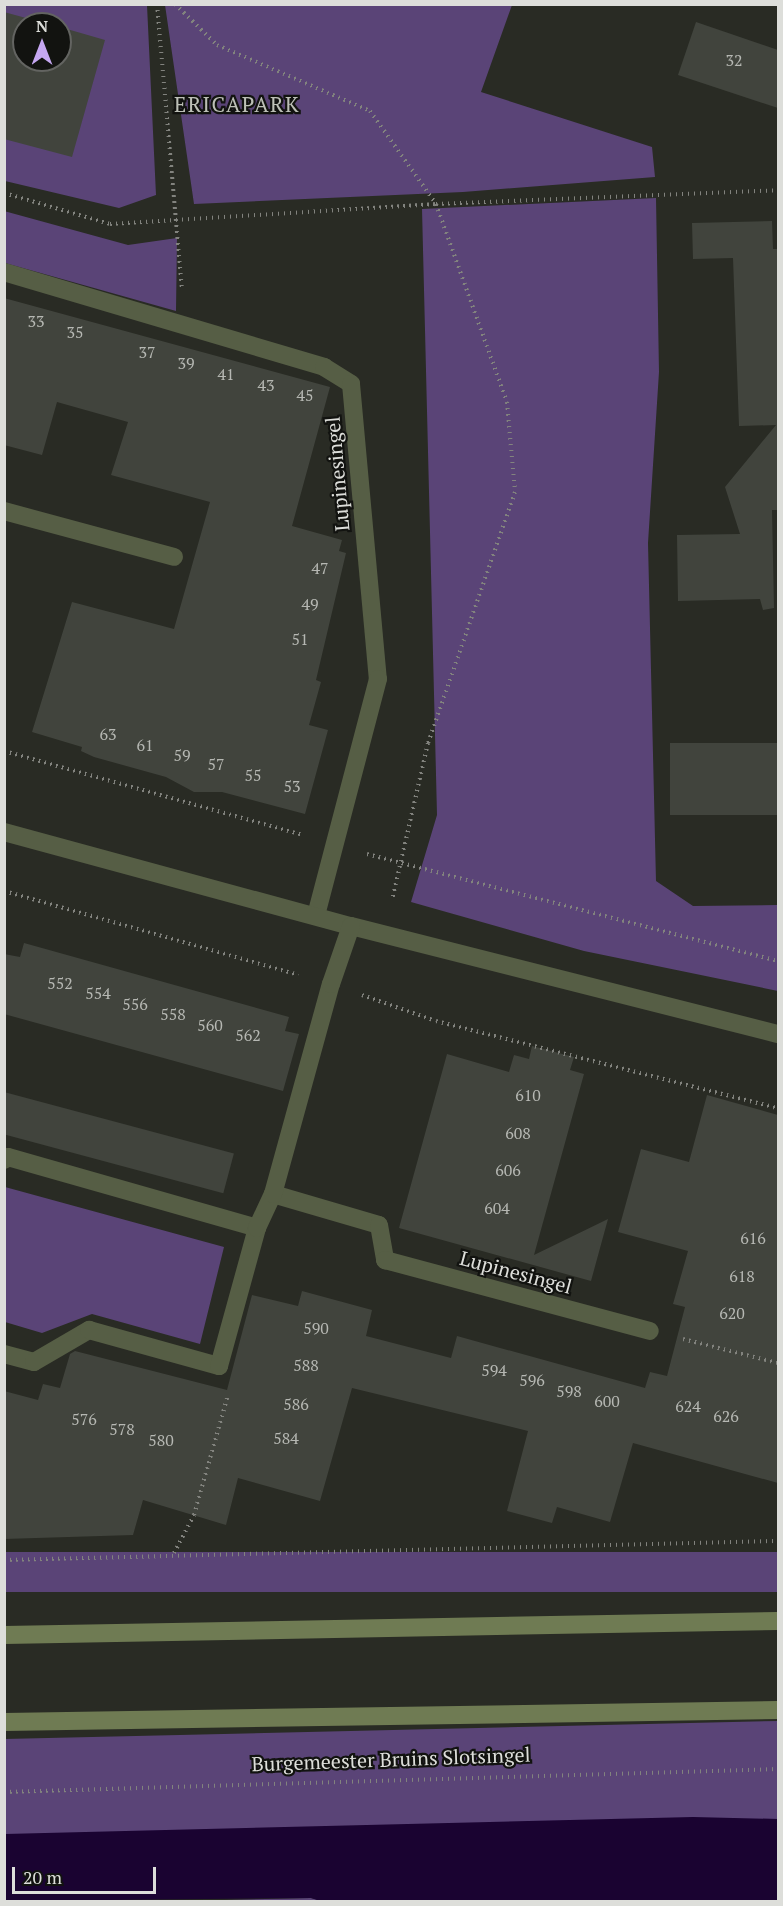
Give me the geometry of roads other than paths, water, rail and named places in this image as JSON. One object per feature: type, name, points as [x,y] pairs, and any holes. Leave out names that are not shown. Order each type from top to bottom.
[{"type":"street","name":"Lupinesingel","points":[[4,272],[324,367],[351,384],[378,679],[333,843],[316,916]]},
{"type":"street","points":[[4,511],[174,557]]},
{"type":"street","points":[[4,832],[351,926],[778,1034]]},
{"type":"street","points":[[4,1354],[34,1362],[89,1330],[219,1366],[257,1228],[273,1194],[331,984],[351,926]]},
{"type":"street","points":[[4,1160],[8,1157],[257,1228]]},
{"type":"street","name":"Lupinesingel","points":[[273,1194],[379,1225],[385,1260],[650,1331]]},
{"type":"street","points":[[4,1635],[778,1621]]},
{"type":"street","name":"Burgemeester Bruins Slotsingel","points":[[4,1722],[778,1710]]},
{"type":"district","name":"ERICAPARK","points":[[237,104]]}]
